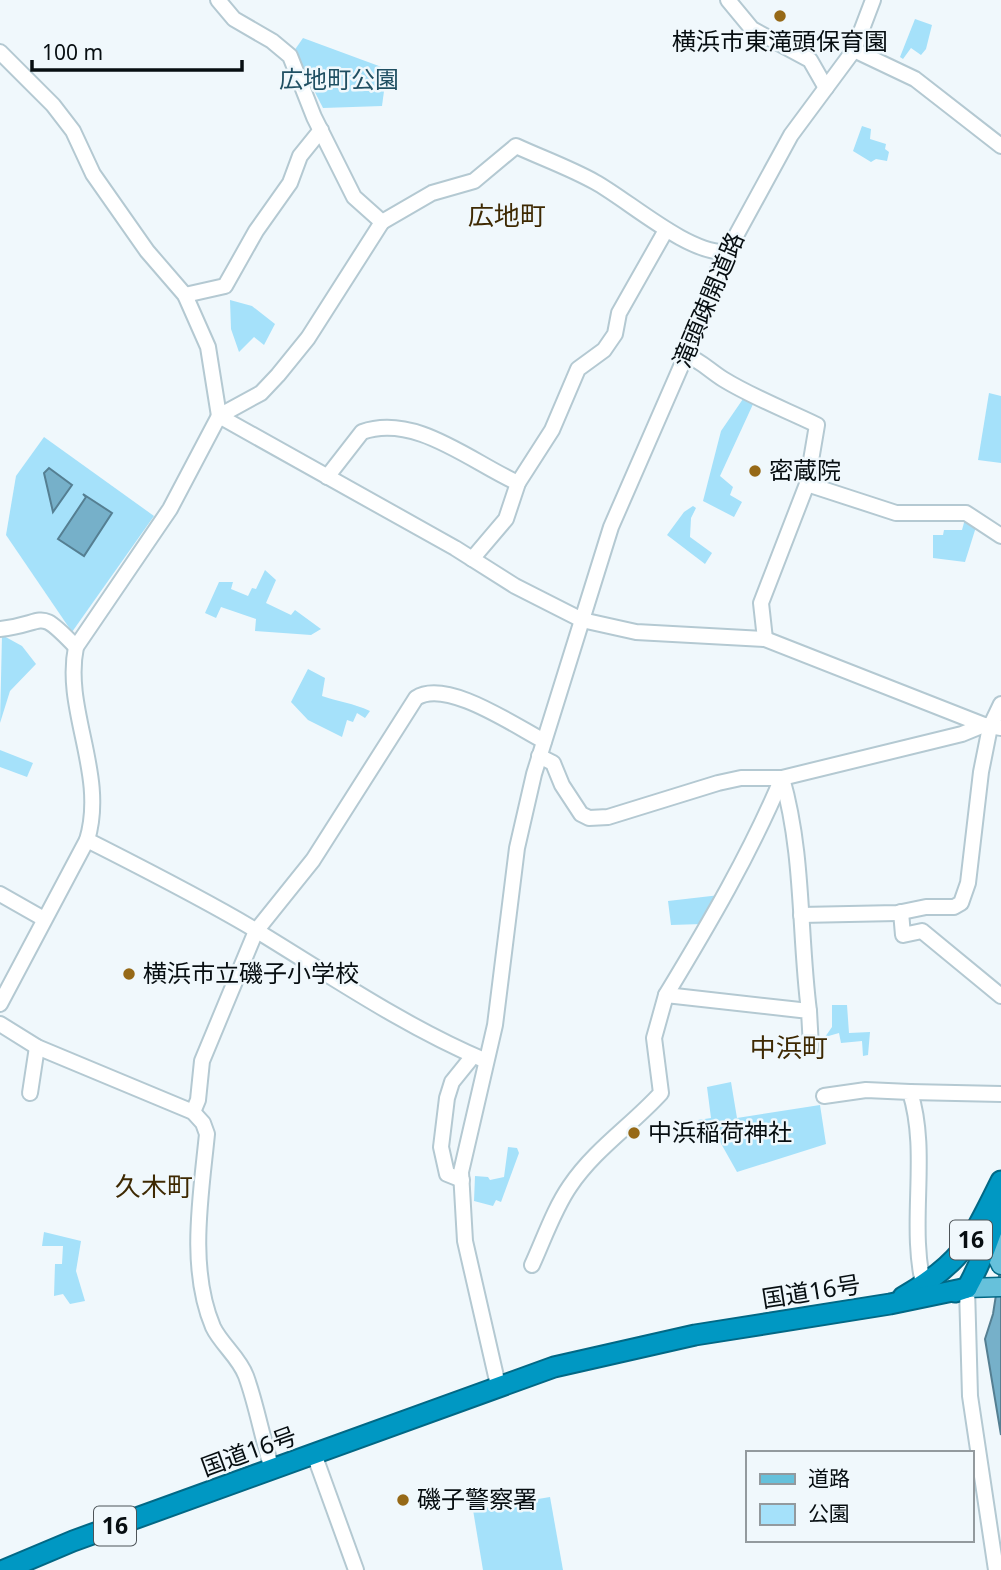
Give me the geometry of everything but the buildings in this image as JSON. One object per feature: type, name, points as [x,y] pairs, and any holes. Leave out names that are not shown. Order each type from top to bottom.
[{"type":"highway","name":"国道16号","points":[[926,1294],[971,1241],[1001,1181]]},
{"type":"highway","name":"16","points":[[967,1288],[996,1252],[1001,1200]]},
{"type":"highway","name":"国道16号","points":[[2,1570],[73,1541],[505,1383],[554,1373],[575,1363],[695,1335],[890,1304],[926,1294],[967,1288]]},
{"type":"main road","points":[[967,1288],[995,1287]]},
{"type":"street","points":[[218,0],[234,19],[272,41],[290,56],[321,130],[354,197],[382,222]]},
{"type":"street","points":[[728,0],[752,29],[810,60],[826,88]]},
{"type":"street","name":"滝頭疎開道路","points":[[479,1058],[495,1025],[517,848],[539,756],[618,508],[686,355],[726,252],[791,135],[855,50],[873,0]]},
{"type":"street","points":[[855,50],[915,79],[1001,146]]},
{"type":"street","points":[[0,52],[6,64],[53,105],[73,131],[93,174],[147,251],[185,295],[208,347],[219,416]]},
{"type":"street","points":[[185,295],[225,286],[256,231],[290,183],[300,156],[321,130]]},
{"type":"street","points":[[0,1004],[87,840],[94,812],[85,734],[71,670],[76,647],[170,509],[219,416],[261,393],[278,375],[308,338],[382,222],[432,193],[474,181],[516,146],[594,182],[666,230],[715,253],[726,252]]},
{"type":"street","points":[[472,559],[506,519],[517,484],[552,430],[578,369],[604,350],[615,334],[619,313],[666,230]]},
{"type":"street","points":[[686,355],[704,363],[732,384],[817,425],[807,484],[761,603],[765,639]]},
{"type":"street","points":[[219,416],[515,586],[582,620],[636,632],[765,639],[992,727]]},
{"type":"street","points":[[327,477],[362,432],[393,427],[421,432],[517,484]]},
{"type":"street","points":[[807,484],[896,513],[966,513],[1001,536]]},
{"type":"street","points":[[0,629],[36,619],[53,622],[76,647]]},
{"type":"street","points":[[193,1112],[198,1100],[202,1061],[256,931],[313,860],[418,696],[438,691],[455,696],[544,741]]},
{"type":"street","points":[[801,915],[901,912],[926,907],[954,907],[964,900],[981,772],[992,727],[1001,704]]},
{"type":"street","points":[[539,756],[553,762],[562,785],[582,814],[589,818],[608,817],[721,782],[741,778],[782,778],[992,727]]},
{"type":"street","points":[[782,778],[793,815],[811,1047]]},
{"type":"street","points":[[532,1265],[569,1187],[617,1133],[640,1117],[661,1093],[654,1038],[666,995],[724,900],[757,838],[782,778]]},
{"type":"street","points":[[87,840],[178,886],[346,988],[479,1058]]},
{"type":"street","points":[[0,894],[44,919]]},
{"type":"street","points":[[901,912],[903,935],[922,931],[1001,996]]},
{"type":"street","points":[[666,995],[809,1011]]},
{"type":"street","points":[[0,1024],[37,1047],[193,1112],[203,1123],[207,1134],[199,1258],[204,1288],[214,1328],[235,1354],[245,1375],[272,1469]]},
{"type":"street","points":[[30,1093],[37,1047]]},
{"type":"street","points":[[479,1058],[461,1172],[465,1241],[505,1383]]},
{"type":"street","points":[[462,1180],[447,1174],[441,1147],[452,1082],[479,1058]]},
{"type":"street","points":[[824,1096],[866,1090],[1001,1094]]},
{"type":"street","points":[[910,1092],[918,1119],[916,1262],[926,1294]]},
{"type":"street","points":[[967,1288],[970,1396],[996,1570]]},
{"type":"street","points":[[314,1454],[356,1570]]},
{"type":"green space","points":[[915,19],[932,25],[926,49],[921,55],[911,48],[903,59],[900,57]]},
{"type":"green space","name":"広地町公園","points":[[303,38],[387,69],[382,106],[323,108],[294,51]]},
{"type":"green space","points":[[862,126],[871,129],[870,139],[886,144],[885,149],[889,152],[887,161],[876,159],[871,162],[853,151]]},
{"type":"green space","points":[[230,300],[252,306],[275,324],[264,345],[254,337],[239,352],[231,329]]},
{"type":"green space","points":[[989,393],[1001,396],[1001,463],[978,460]]},
{"type":"green space","points":[[745,396],[754,402],[720,476],[733,487],[730,495],[742,502],[734,517],[703,501],[721,431]]},
{"type":"green space","points":[[44,437],[154,516],[72,632],[6,535],[16,476]]},
{"type":"green space","points":[[693,506],[696,508],[691,518],[690,537],[712,553],[705,564],[667,535],[684,512]]},
{"type":"green space","points":[[965,519],[976,527],[965,562],[933,558],[933,535],[943,535],[944,530],[962,530]]},
{"type":"green space","points":[[265,570],[276,580],[266,603],[291,615],[295,610],[321,629],[311,635],[255,631],[256,619],[221,607],[216,618],[205,613],[219,582],[233,582],[231,589],[248,596],[252,588],[256,589]]},
{"type":"green space","points":[[2,635],[22,646],[36,664],[10,691],[0,723]]},
{"type":"green space","points":[[308,669],[325,678],[322,696],[370,711],[365,718],[357,713],[353,722],[347,720],[342,737],[308,720],[291,702]]},
{"type":"green space","points":[[0,750],[33,763],[27,777],[0,767]]},
{"type":"green space","points":[[720,895],[702,924],[671,925],[668,901]]},
{"type":"green space","points":[[832,1005],[847,1005],[849,1033],[870,1032],[868,1055],[863,1056],[862,1041],[841,1043],[839,1033],[825,1037],[832,1027]]},
{"type":"green space","points":[[731,1082],[737,1118],[820,1105],[826,1144],[737,1172],[719,1140],[698,1120],[711,1118],[707,1087]]},
{"type":"green space","points":[[508,1147],[517,1148],[519,1153],[501,1202],[496,1200],[493,1206],[474,1201],[475,1176],[488,1177],[490,1180],[504,1177]]},
{"type":"green space","points":[[44,1232],[81,1241],[76,1271],[85,1301],[70,1304],[63,1294],[54,1296],[55,1264],[62,1264],[63,1246],[42,1246]]},
{"type":"green space","points":[[550,1497],[563,1570],[483,1570],[473,1510]]},
{"type":"shaded area","points":[[49,468],[72,485],[53,512],[44,473]]},
{"type":"shaded area","points":[[83,494],[112,513],[84,556],[58,539],[86,497]]},
{"type":"shaded area","points":[[1001,1263],[1001,1435],[985,1339],[993,1314]]},
{"type":"place","name":"横浜市東滝頭保育園","points":[[780,16]]},
{"type":"place","name":"密蔵院","points":[[755,471]]},
{"type":"place","name":"横浜市立磯子小学校","points":[[129,974]]},
{"type":"place","name":"中浜稲荷神社","points":[[634,1133]]},
{"type":"place","name":"磯子警察署","points":[[403,1500]]},
{"type":"district","name":"広地町","points":[[507,216]]},
{"type":"district","name":"中浜町","points":[[789,1048]]},
{"type":"district","name":"久木町","points":[[154,1187]]}]
